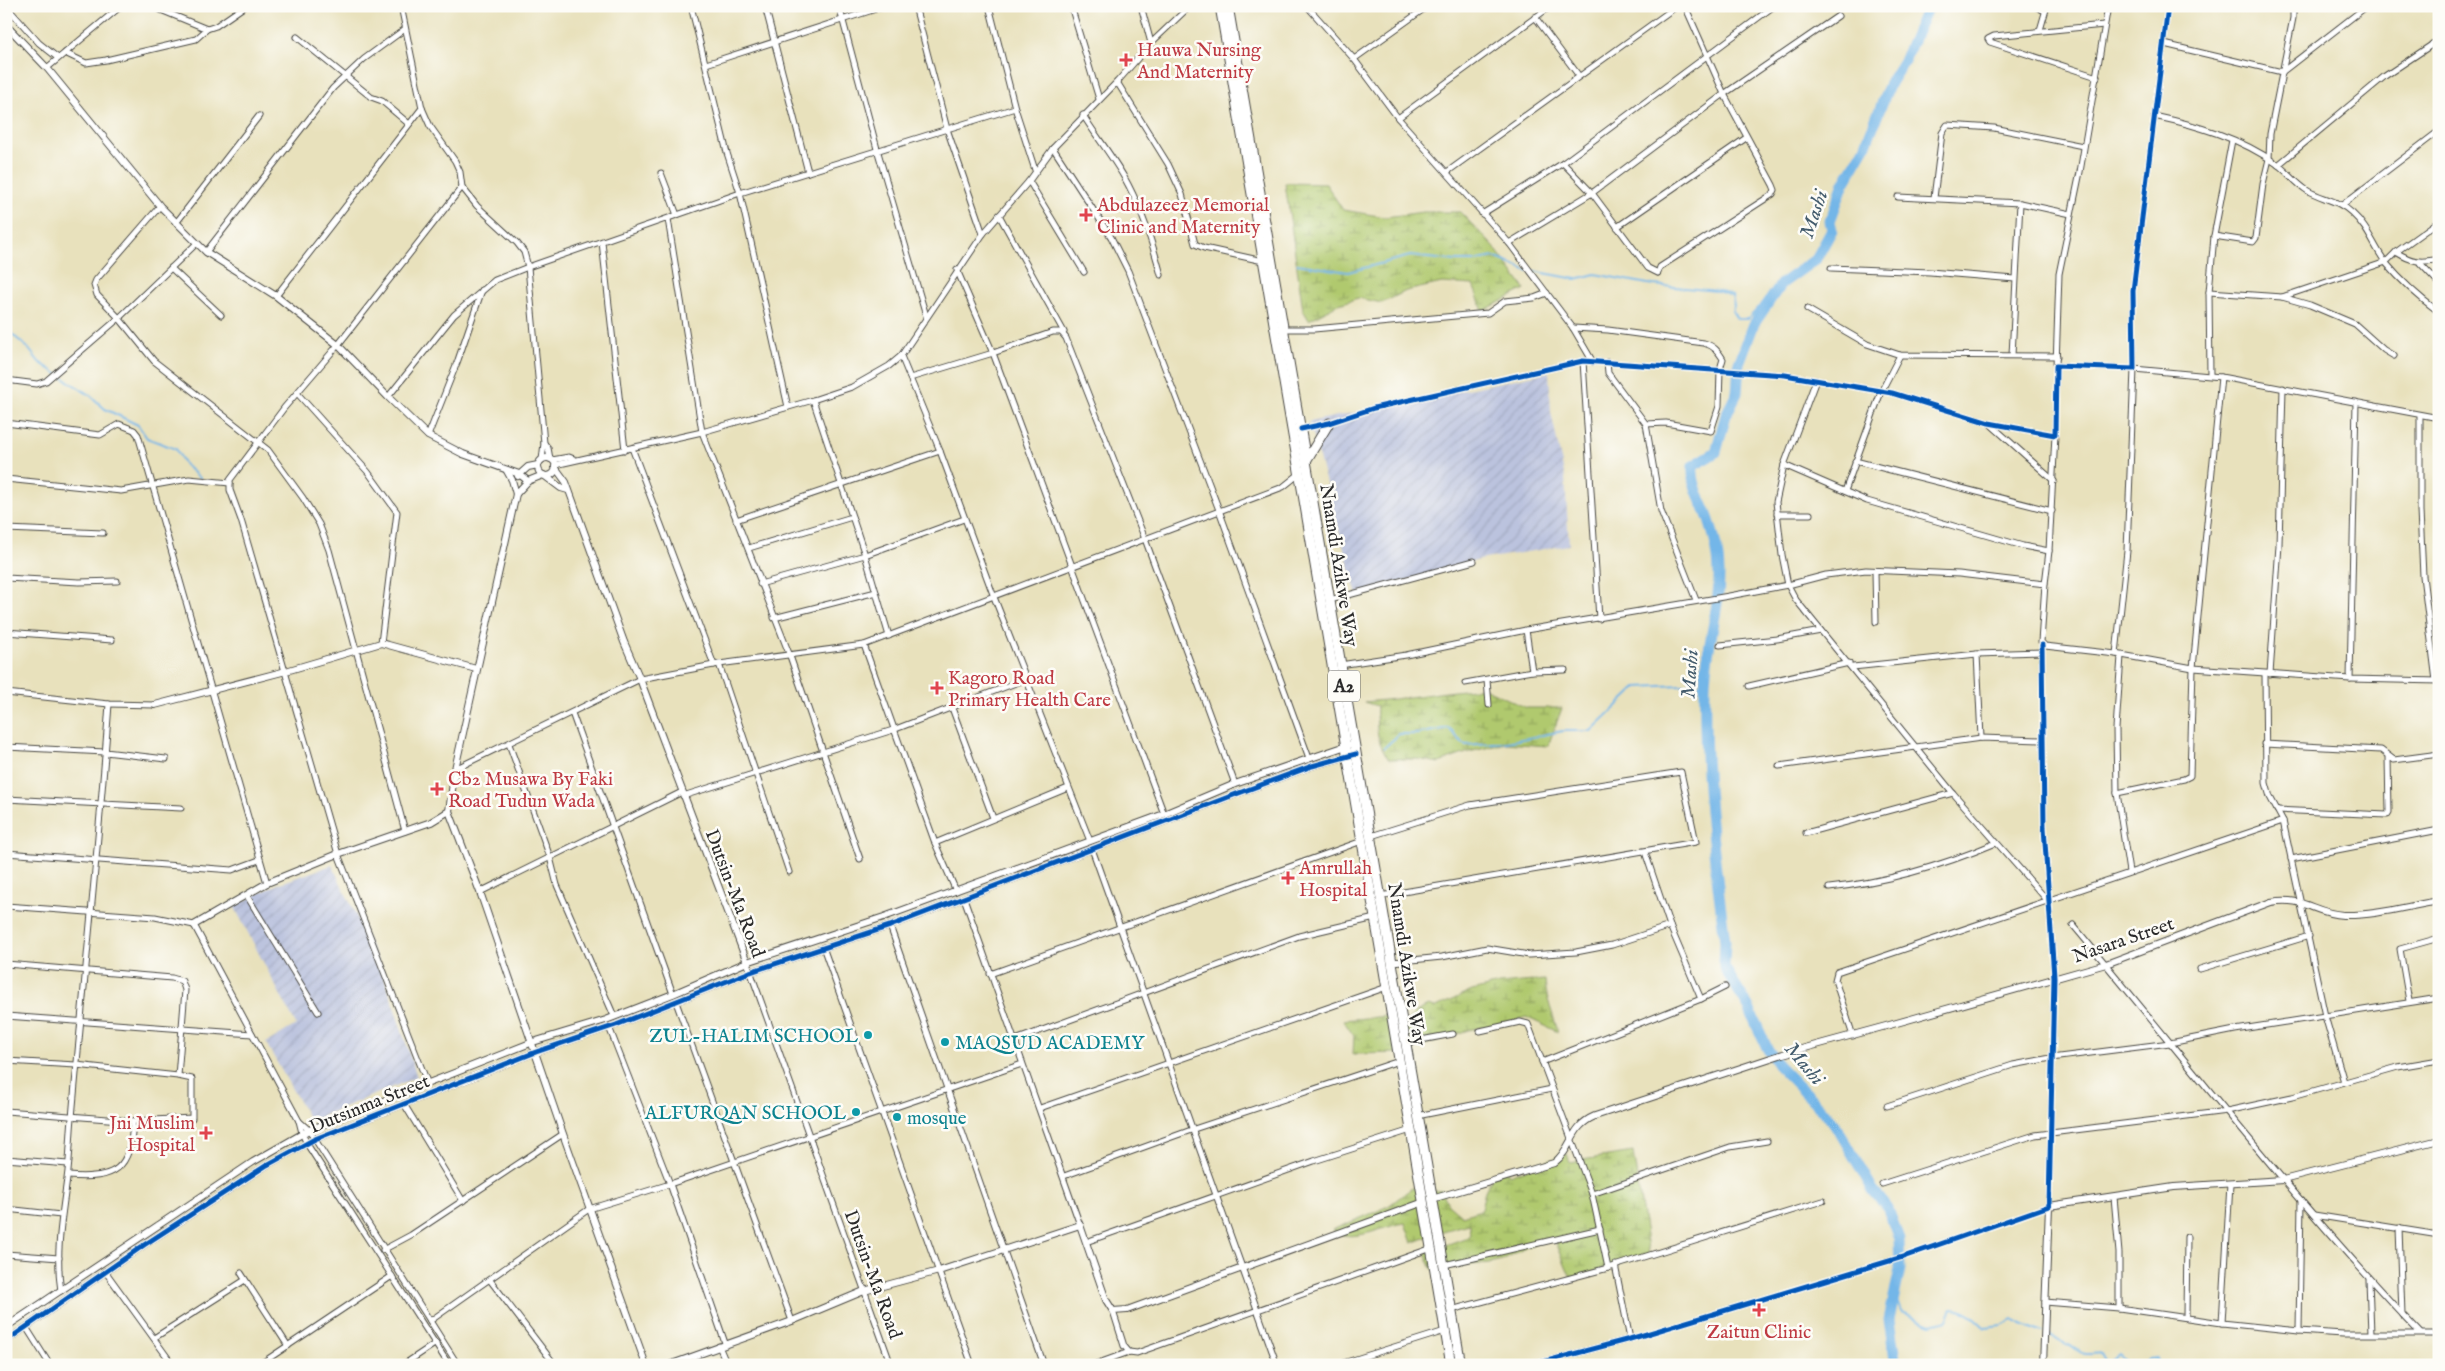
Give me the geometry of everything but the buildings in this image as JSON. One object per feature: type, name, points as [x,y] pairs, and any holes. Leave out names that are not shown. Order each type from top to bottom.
[{"type":"highway","name":"Nnamdi Azikwe Way","points":[[1220,6],[1264,261],[1298,475],[1411,1130],[1444,1265],[1461,1365]]},
{"type":"highway","name":"Nnamdi Azikwe Way","points":[[1228,6],[1340,665],[1371,836],[1417,1116],[1432,1248],[1451,1365]]},
{"type":"highway","points":[[1306,460],[1329,423]]},
{"type":"street","points":[[6,6],[39,43],[58,58]]},
{"type":"street","points":[[47,68],[122,6]]},
{"type":"street","points":[[151,6],[207,30]]},
{"type":"street","points":[[65,53],[86,62],[106,60],[196,39],[245,6]]},
{"type":"street","points":[[401,6],[422,108],[430,126],[460,172],[462,187],[477,206],[517,243],[524,252],[528,267],[544,443],[540,472],[561,488],[568,490]]},
{"type":"street","points":[[691,6],[727,153],[740,193],[788,408]]},
{"type":"street","points":[[765,6],[808,172]]},
{"type":"street","points":[[839,6],[877,149],[926,316]]},
{"type":"street","points":[[706,64],[886,6]]},
{"type":"street","points":[[915,6],[947,129],[983,234]]},
{"type":"street","points":[[989,6],[1015,108],[1035,170]]},
{"type":"street","points":[[1071,6],[1099,100]]},
{"type":"street","points":[[1141,6],[1151,43]]},
{"type":"street","points":[[514,484],[519,474],[528,467],[540,463],[553,463],[625,450],[702,432],[788,408],[852,387],[888,366],[901,356],[926,316],[983,234],[1029,181],[1035,170],[1053,148],[1117,82],[1151,43],[1190,6]]},
{"type":"street","points":[[1307,6],[1354,60],[1398,118],[1509,243],[1573,328],[1593,362]]},
{"type":"street","points":[[1354,60],[1428,6]]},
{"type":"street","points":[[1398,118],[1551,6]]},
{"type":"street","points":[[1447,172],[1677,6]]},
{"type":"street","points":[[1562,162],[1592,193],[1648,268],[1658,273],[1660,267],[1773,194],[1775,190],[1773,185],[1724,94],[1685,6]]},
{"type":"street","points":[[1482,214],[1562,162],[1774,6]]},
{"type":"street","points":[[2035,6],[2046,9],[2040,30]]},
{"type":"street","points":[[2043,1365],[2052,1132],[2051,1058],[2054,977],[2041,740],[2042,645],[2044,584],[2049,551],[2054,481],[2058,274],[2080,172],[2108,6]]},
{"type":"street","points":[[2128,872],[2117,793],[2116,729],[2134,369],[2132,291],[2168,6]]},
{"type":"street","points":[[2214,236],[2246,241],[2255,240],[2263,184],[2269,160],[2270,134],[2293,18],[2293,6]]},
{"type":"street","points":[[2282,72],[2367,6]]},
{"type":"street","points":[[1509,243],[1592,193],[1724,94],[1838,16]]},
{"type":"street","points":[[1535,17],[1579,76]]},
{"type":"street","points":[[2096,77],[1993,44],[1988,40],[1994,36],[2104,24]]},
{"type":"street","points":[[6,25],[47,68],[160,206],[196,244],[276,296],[338,345],[388,398],[428,436],[463,454],[519,474],[528,481]]},
{"type":"street","points":[[206,252],[344,75],[406,29]]},
{"type":"street","points":[[297,37],[410,124]]},
{"type":"street","points":[[2278,164],[2385,76],[2439,40]]},
{"type":"street","points":[[2164,44],[2282,72]]},
{"type":"street","points":[[2432,44],[2439,50]]},
{"type":"street","points":[[1117,82],[1168,164],[1182,194],[1195,244],[1204,248],[1264,261]]},
{"type":"street","points":[[276,296],[422,108]]},
{"type":"street","points":[[388,398],[454,316],[495,280],[740,193],[877,149],[1015,108]]},
{"type":"street","points":[[1083,115],[1123,175],[1133,195],[1144,220],[1161,275]]},
{"type":"street","points":[[176,223],[259,116]]},
{"type":"street","points":[[2154,116],[2194,125],[2232,140],[2278,164],[2308,191],[2342,205],[2364,225],[2386,262],[2404,282],[2439,312]]},
{"type":"street","points":[[1934,198],[1942,133],[1947,125],[1994,128],[2083,146]]},
{"type":"street","points":[[2342,205],[2439,130]]},
{"type":"street","points":[[1617,227],[1746,138]]},
{"type":"street","points":[[2210,375],[2209,292],[2214,236],[2232,140]]},
{"type":"street","points":[[1053,148],[1111,237],[1120,255],[1218,510],[1309,758]]},
{"type":"street","points":[[661,173],[677,215]]},
{"type":"street","points":[[1029,181],[1084,272]]},
{"type":"street","points":[[427,1082],[338,854],[242,520],[230,490],[230,480],[258,442],[338,345],[462,187]]},
{"type":"street","points":[[1898,197],[2020,203],[2070,214]]},
{"type":"street","points":[[2012,355],[2020,203]]},
{"type":"street","points":[[160,206],[96,280],[94,285],[97,295],[119,318],[154,361],[268,450],[318,524],[329,550],[405,831]]},
{"type":"street","points":[[998,215],[1064,332]]},
{"type":"street","points":[[668,219],[702,432],[736,520],[749,548],[760,584],[790,656],[860,859]]},
{"type":"street","points":[[2282,297],[2386,262],[2396,252],[2439,221]]},
{"type":"street","points":[[602,242],[625,450]]},
{"type":"street","points":[[6,380],[37,384],[46,381],[119,318],[196,244]]},
{"type":"street","points":[[2396,252],[2410,261],[2420,263],[2439,260]]},
{"type":"street","points":[[2420,263],[2439,283]]},
{"type":"street","points":[[172,268],[221,315]]},
{"type":"street","points":[[1831,268],[1930,272],[2015,280]]},
{"type":"street","points":[[957,270],[993,353],[1164,814]]},
{"type":"street","points":[[428,436],[483,290]]},
{"type":"street","points":[[2209,292],[2282,297],[2310,304],[2355,324],[2384,350],[2394,356]]},
{"type":"street","points":[[1284,329],[1314,329],[1488,313],[1505,301],[1534,298],[1547,293]]},
{"type":"street","points":[[1807,309],[1867,344],[1900,356],[2056,356]]},
{"type":"street","points":[[1573,328],[1608,330],[1712,345],[1723,359],[1720,369],[1719,406],[1711,431],[1666,423],[1646,424]]},
{"type":"street","points":[[910,378],[993,353],[1053,332],[1060,332],[1066,338],[1145,539],[1236,784]]},
{"type":"street","points":[[901,356],[940,451],[964,519],[1090,841]]},
{"type":"street","points":[[1845,491],[1882,392],[1900,356]]},
{"type":"street","points":[[1583,361],[1598,619]]},
{"type":"street","points":[[1301,429],[1329,423],[1374,408],[1583,361],[1785,375],[1882,392],[1926,403],[1989,423],[2055,436]]},
{"type":"street","points":[[1607,362],[1608,373],[1646,424],[1661,511],[1696,600]]},
{"type":"street","points":[[2056,366],[2134,369],[2210,375],[2439,418]]},
{"type":"street","points":[[2117,793],[2184,779],[2190,776],[2193,668],[2221,377]]},
{"type":"street","points":[[1816,380],[1784,465],[1778,493],[1777,514],[1788,585],[1796,600],[1953,792],[2049,901]]},
{"type":"street","points":[[2283,388],[2279,545],[2264,744],[2266,783],[2270,798],[2283,821],[2325,1016],[2344,1082]]},
{"type":"street","points":[[297,393],[368,472],[397,512],[381,643]]},
{"type":"street","points":[[813,400],[865,555],[889,636]]},
{"type":"street","points":[[2350,679],[2356,402]]},
{"type":"street","points":[[2042,645],[2119,655],[2193,668],[2350,679],[2437,681],[2423,576],[2420,511],[2420,415]]},
{"type":"street","points":[[6,423],[100,435],[119,424],[134,430],[142,445],[267,884]]},
{"type":"street","points":[[1989,423],[2054,481]]},
{"type":"street","points":[[516,494],[528,481],[553,473],[553,463],[548,448],[544,443]]},
{"type":"street","points":[[632,448],[717,664],[789,872]]},
{"type":"street","points":[[736,520],[940,451]]},
{"type":"street","points":[[1855,461],[1955,488],[2052,511]]},
{"type":"street","name":"Dutsin-Ma Road","points":[[553,463],[564,476],[624,642],[640,679],[747,962],[891,1365]]},
{"type":"street","points":[[1784,465],[1867,501],[2024,546],[2049,551]]},
{"type":"street","points":[[504,468],[514,484],[516,494],[476,669],[455,769],[449,811],[480,892],[589,1209],[646,1365]]},
{"type":"street","points":[[455,769],[640,679],[717,664],[864,645],[1283,487],[1298,475]]},
{"type":"street","points":[[6,478],[120,491],[189,479],[230,483]]},
{"type":"street","points":[[1777,514],[1810,514]]},
{"type":"street","points":[[749,548],[852,517]]},
{"type":"street","points":[[760,584],[865,555],[964,519]]},
{"type":"street","points":[[6,529],[103,533]]},
{"type":"street","points":[[1330,600],[1474,561]]},
{"type":"street","points":[[1340,665],[1406,655],[1526,630],[1788,585],[1826,574],[1875,570],[1959,574],[2044,584]]},
{"type":"street","points":[[1875,570],[1876,622]]},
{"type":"street","points":[[6,578],[79,582],[117,580]]},
{"type":"street","points":[[774,618],[876,592]]},
{"type":"street","points":[[1526,630],[1532,672]]},
{"type":"street","points":[[1720,645],[1776,639],[1821,631]]},
{"type":"street","points":[[6,632],[112,640]]},
{"type":"street","points":[[6,693],[108,704],[155,705],[286,671],[381,643],[476,669]]},
{"type":"street","points":[[864,645],[935,843],[956,891]]},
{"type":"street","points":[[1749,686],[1851,665],[1977,654],[2042,652]]},
{"type":"street","points":[[1977,654],[1981,738]]},
{"type":"street","points":[[1465,683],[1532,672],[1565,670]]},
{"type":"street","points":[[480,892],[612,826],[683,794],[755,774],[893,730],[1026,679]]},
{"type":"street","points":[[1487,680],[1489,705]]},
{"type":"street","points":[[61,1291],[58,1272],[61,1215],[68,1176],[76,1065],[102,804],[108,704]]},
{"type":"street","points":[[952,708],[993,818]]},
{"type":"street","points":[[572,712],[673,994]]},
{"type":"street","points":[[1780,766],[1981,738],[2041,740]]},
{"type":"street","name":"Dutsinma Street","points":[[6,1327],[253,1162],[309,1130],[427,1082],[533,1042],[614,1016],[673,994],[747,962],[819,940],[956,891],[1164,814],[1236,784],[1354,742]]},
{"type":"street","points":[[508,744],[550,857],[557,885],[614,1016]]},
{"type":"street","points":[[2264,744],[2381,750],[2394,760],[2439,754]]},
{"type":"street","points":[[6,747],[105,752],[166,758]]},
{"type":"street","name":"Dutsinma Street","points":[[6,1341],[105,1272],[267,1165],[315,1140],[536,1052],[676,1002],[750,972],[890,926],[1248,789],[1312,766],[1356,754]]},
{"type":"street","points":[[2277,810],[2387,815],[2389,812],[2388,757]]},
{"type":"street","points":[[1371,836],[1470,805],[1681,772],[1696,842],[1380,896]]},
{"type":"street","points":[[935,843],[1068,788]]},
{"type":"street","points":[[1806,833],[1953,792]]},
{"type":"street","points":[[6,799],[181,808]]},
{"type":"street","points":[[6,906],[155,917],[194,925],[267,884],[338,854],[431,822],[449,811]]},
{"type":"street","points":[[1852,1036],[1835,980],[1838,972],[2049,901],[2128,872],[2283,821]]},
{"type":"street","points":[[2291,859],[2439,830]]},
{"type":"street","points":[[990,974],[1362,841]]},
{"type":"street","points":[[1829,888],[1868,884],[1927,868],[1996,843]]},
{"type":"street","points":[[1092,849],[1168,1063],[1194,1129],[1277,1365]]},
{"type":"street","points":[[1645,852],[1670,926],[1701,998]]},
{"type":"street","points":[[6,853],[232,870],[260,860]]},
{"type":"street","points":[[247,896],[318,1012]]},
{"type":"street","points":[[964,898],[1022,1064],[1040,1108],[1106,1300],[1113,1311],[1124,1346],[1129,1352]]},
{"type":"street","name":"Nasara Street","points":[[1113,1311],[1127,1310],[1428,1200],[1554,1164],[1563,1156],[1578,1126],[1585,1120],[1782,1054],[2106,964],[2271,902],[2284,900],[2301,902],[2322,911],[2343,915],[2439,901]]},
{"type":"street","points":[[1015,1040],[1299,936],[1375,918]]},
{"type":"street","points":[[194,925],[299,1121],[307,1144],[449,1365]]},
{"type":"street","points":[[2073,925],[2283,1180],[2369,1280],[2420,1333]]},
{"type":"street","points":[[890,926],[1044,1365]]},
{"type":"street","points":[[1391,962],[1442,958],[1487,948],[1530,955],[1576,952],[1612,945],[1670,926]]},
{"type":"street","points":[[2200,969],[2308,936]]},
{"type":"street","points":[[2409,1002],[2400,949],[2439,938]]},
{"type":"street","points":[[824,947],[972,1365]]},
{"type":"street","points":[[6,964],[172,978],[182,981],[185,990],[178,1076]]},
{"type":"street","points":[[1040,1108],[1387,987]]},
{"type":"street","points":[[1542,1062],[1725,987]]},
{"type":"street","points":[[1887,1106],[2013,1065],[2051,1058],[2170,1043],[2439,998]]},
{"type":"street","points":[[676,1002],[792,1321]]},
{"type":"street","points":[[6,1016],[252,1034]]},
{"type":"street","points":[[1480,1031],[1525,1022],[1592,1194],[1608,1268]]},
{"type":"street","points":[[609,1027],[670,1184],[727,1365]]},
{"type":"street","points":[[1405,1043],[1453,1034]]},
{"type":"street","points":[[1882,1184],[2000,1145],[2052,1132],[2228,1112],[2398,1067],[2439,1060]]},
{"type":"street","points":[[6,1061],[76,1065],[192,1079],[192,1118],[133,1121],[6,1111]]},
{"type":"street","points":[[1064,1176],[1194,1129],[1399,1061]]},
{"type":"street","points":[[430,1321],[589,1209],[735,1163],[1022,1064]]},
{"type":"street","points":[[1417,1116],[1552,1089]]},
{"type":"street","points":[[404,1104],[463,1201]]},
{"type":"street","points":[[68,1176],[86,1177],[106,1174],[122,1165],[130,1151],[133,1121]]},
{"type":"street","points":[[299,1121],[309,1130],[458,1365]]},
{"type":"street","points":[[1086,1242],[1216,1195],[1411,1130]]},
{"type":"street","points":[[377,1252],[398,1244],[563,1134]]},
{"type":"street","points":[[1532,1365],[1630,1339],[1906,1256],[2049,1206],[2174,1187],[2283,1180],[2439,1140]]},
{"type":"street","points":[[1592,1194],[1730,1147],[1767,1141]]},
{"type":"street","points":[[6,1159],[68,1164]]},
{"type":"street","points":[[2222,1323],[2230,1184]]},
{"type":"street","points":[[2114,1197],[2119,1253],[2119,1308]]},
{"type":"street","points":[[2299,1331],[2302,1200]]},
{"type":"street","points":[[1451,1310],[1608,1268],[1822,1201]]},
{"type":"street","points":[[6,1209],[61,1215]]},
{"type":"street","points":[[2314,1215],[2439,1234]]},
{"type":"street","points":[[669,1365],[792,1321],[864,1291],[939,1271],[1080,1225]]},
{"type":"street","points":[[2398,1228],[2402,1314]]},
{"type":"street","points":[[1444,1265],[1600,1229]]},
{"type":"street","points":[[2186,1317],[2188,1237]]},
{"type":"street","points":[[1093,1365],[1129,1352],[1136,1353],[1259,1311],[1432,1248]]},
{"type":"street","points":[[6,1254],[59,1258]]},
{"type":"street","points":[[1615,1265],[1630,1339]]},
{"type":"street","points":[[105,1272],[173,1365]]},
{"type":"street","points":[[241,1273],[288,1346]]},
{"type":"street","points":[[259,1365],[392,1276]]},
{"type":"street","points":[[154,1338],[245,1280]]},
{"type":"street","points":[[490,1280],[555,1365]]},
{"type":"street","points":[[2369,1280],[2371,1334]]},
{"type":"street","points":[[2045,1302],[2119,1308],[2222,1323],[2299,1331],[2439,1334]]},
{"type":"street","points":[[26,1327],[50,1365]]},
{"type":"street","points":[[1337,1365],[1445,1331]]},
{"type":"street","points":[[403,1365],[436,1343]]},
{"type":"shaded area","points":[[1549,372],[1551,412],[1565,478],[1569,545],[1479,560],[1357,595],[1309,422]]},
{"type":"shaded area","points":[[332,865],[381,967],[417,1077],[310,1121],[266,1043],[296,1025],[234,906],[278,884]]},
{"type":"green space","points":[[1285,183],[1326,184],[1343,210],[1385,217],[1423,212],[1460,212],[1494,247],[1525,289],[1483,311],[1473,285],[1442,283],[1406,291],[1382,303],[1358,298],[1336,305],[1309,320],[1303,310]]},
{"type":"green space","points":[[1484,688],[1527,708],[1562,708],[1548,746],[1506,743],[1469,752],[1439,763],[1417,759],[1389,759],[1379,740],[1377,706],[1364,702],[1454,691]]},
{"type":"green space","points":[[1545,980],[1548,1000],[1558,1032],[1526,1017],[1468,1030],[1401,1053],[1353,1054],[1354,1036],[1343,1020],[1400,1015],[1404,1025],[1416,1012],[1428,1006],[1434,1008],[1472,991],[1499,984]]},
{"type":"green space","points":[[1633,1152],[1649,1255],[1571,1278],[1555,1240],[1537,1242],[1502,1260],[1432,1269],[1425,1253],[1470,1236],[1469,1224],[1443,1231],[1412,1243],[1405,1223],[1349,1236],[1332,1230],[1387,1207],[1412,1188],[1442,1191],[1448,1204],[1462,1216],[1481,1210],[1485,1191],[1494,1173],[1506,1169],[1509,1175],[1567,1154],[1570,1162]]},
{"type":"waterway","name":"Mashi","points":[[1896,1365],[1889,1320],[1900,1269],[1899,1239],[1888,1209],[1873,1190],[1841,1134],[1827,1115],[1778,1065],[1767,1048],[1748,1006],[1724,967],[1725,941],[1710,813],[1705,717],[1706,671],[1719,586],[1719,566],[1711,526],[1694,480],[1693,466],[1716,452],[1726,415],[1737,393],[1739,363],[1754,324],[1781,284],[1816,259],[1832,230],[1830,221],[1844,183],[1865,147],[1890,83],[1905,59],[1928,6]]},
{"type":"waterway","points":[[1297,264],[1348,272],[1410,256],[1456,261],[1474,261],[1494,257],[1528,271]]},
{"type":"waterway","points":[[1533,271],[1576,279],[1595,274],[1653,285],[1718,291],[1732,296],[1734,306],[1732,311],[1737,319],[1748,319],[1781,284]]},
{"type":"waterway","points":[[6,329],[28,348],[39,362],[91,396],[105,409],[138,425],[147,438],[176,449],[185,465],[200,478]]},
{"type":"waterway","points":[[1384,748],[1399,734],[1417,734],[1448,728],[1465,745],[1507,742],[1563,731],[1591,731],[1637,687],[1705,684]]},
{"type":"waterway","points":[[1895,1295],[1901,1312],[1931,1324],[1947,1320],[1952,1309],[1970,1315],[1984,1327],[2002,1325],[2012,1319],[2042,1333]]},
{"type":"waterway","points":[[2046,1335],[2065,1342],[2083,1353],[2101,1353],[2107,1364],[2119,1354],[2130,1365]]},
{"type":"waterway","points":[[2142,1365],[2148,1360],[2157,1359],[2160,1365]]},
{"type":"cycle path","points":[[1301,429],[1329,423],[1374,408],[1583,361],[1785,375],[1892,393],[1989,423],[2055,435],[2056,366],[2134,369],[2133,291],[2168,6]]},
{"type":"cycle path","points":[[1532,1365],[1630,1339],[1906,1256],[2049,1206],[2054,977],[2044,827],[2042,645]]},
{"type":"cycle path","points":[[6,1341],[144,1245],[267,1165],[315,1139],[536,1052],[616,1025],[750,972],[890,926],[1312,766],[1356,754]]},
{"type":"place","name":"Hauwa Nursing And Maternity","points":[[1126,60]]},
{"type":"place","name":"Abdulazeez Memorial Clinic and Maternity","points":[[1086,215]]},
{"type":"place","name":"Kagoro Road Primary Health Care","points":[[937,688]]},
{"type":"place","name":"Cb2 Musawa By Faki Road Tudun Wada","points":[[437,789]]},
{"type":"place","name":"Amrullah Hospital","points":[[1288,878]]},
{"type":"place","name":"ZUL-HALIM SCHOOL","points":[[868,1035]]},
{"type":"place","name":"MAQSUD ACADEMY","points":[[945,1042]]},
{"type":"place","name":"ALFURQAN SCHOOL","points":[[856,1112]]},
{"type":"place","name":"mosque","points":[[897,1117]]},
{"type":"place","name":"Jni Muslim Hospital","points":[[206,1133]]},
{"type":"place","name":"Zaitun Clinic","points":[[1759,1310]]}]
